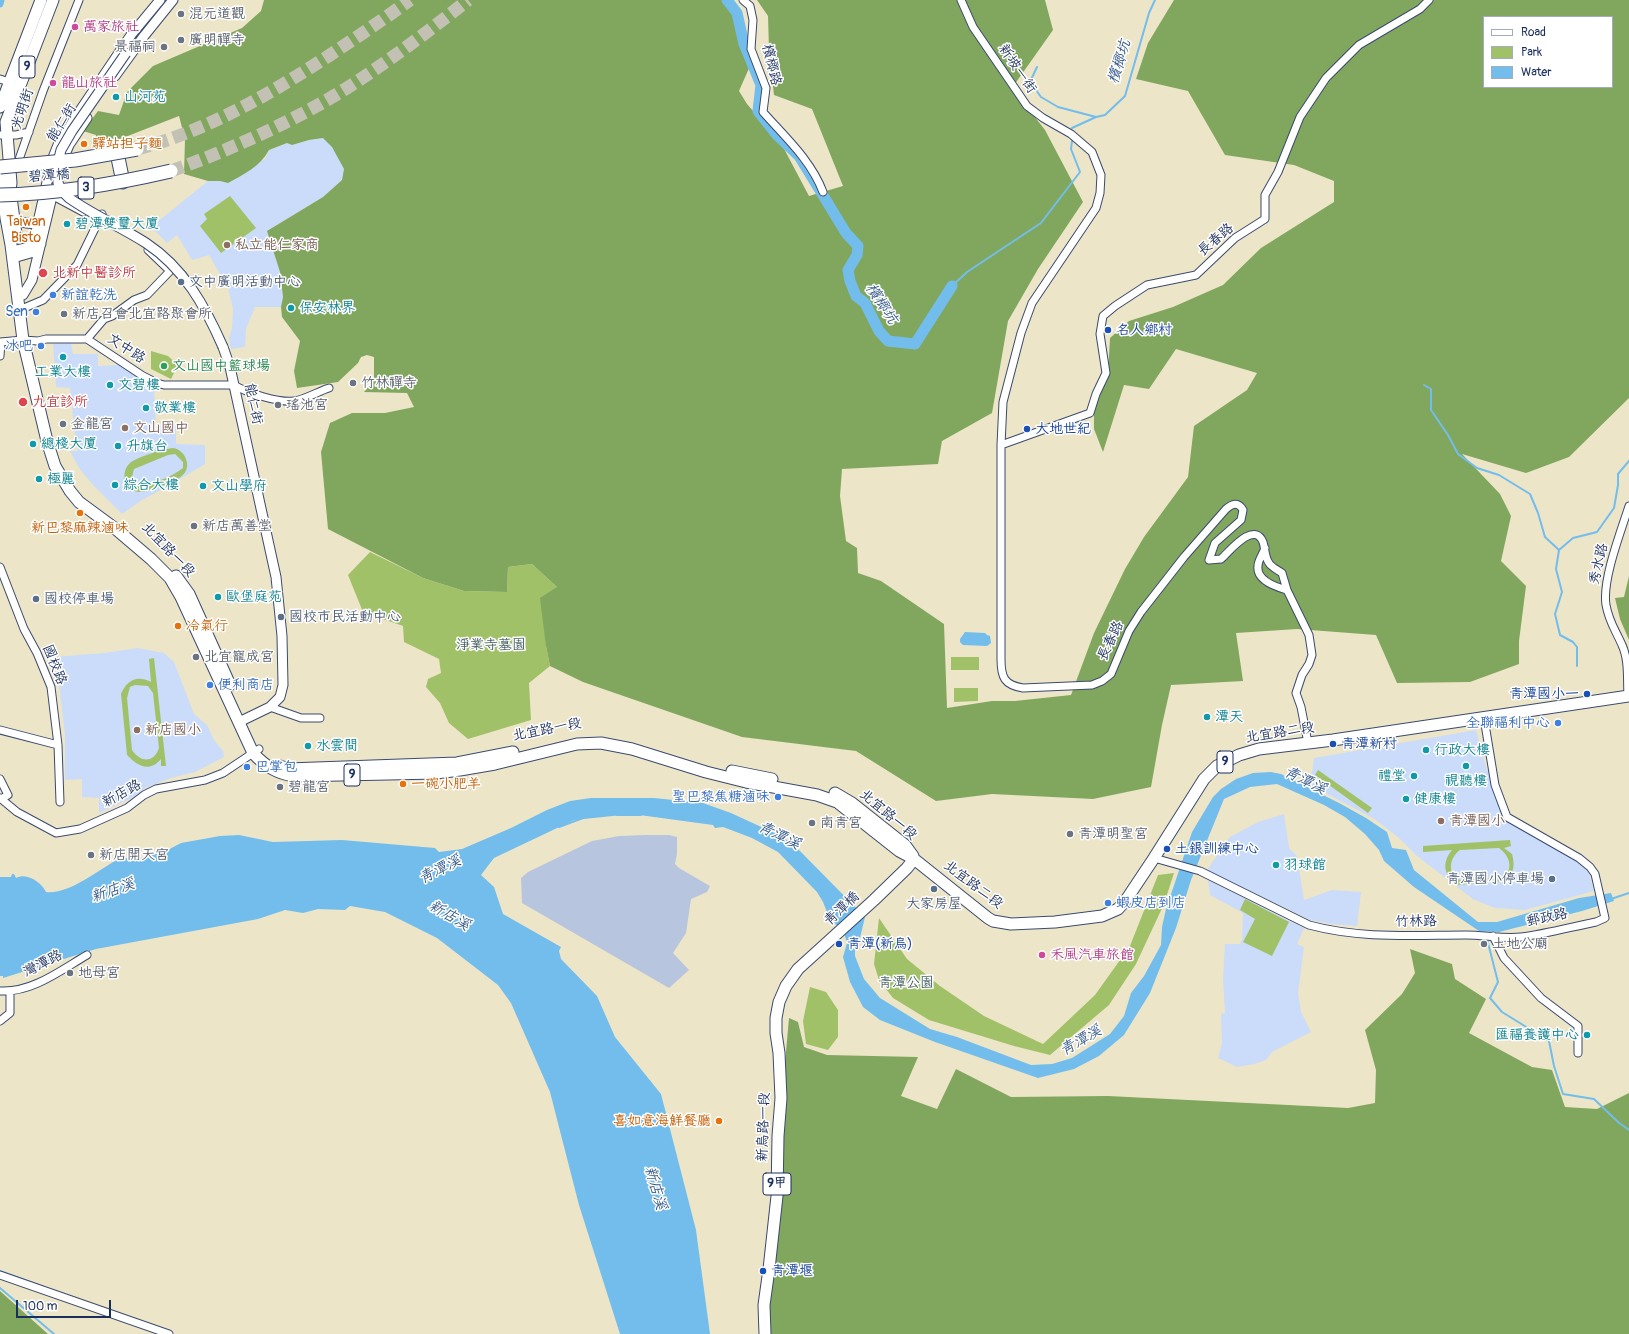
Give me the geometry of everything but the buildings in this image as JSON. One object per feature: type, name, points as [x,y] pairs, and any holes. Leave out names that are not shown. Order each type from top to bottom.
[{"type":"highway","name":"碧潭橋","points":[[0,167],[75,160],[137,149]]},
{"type":"highway","points":[[117,153],[123,182]]},
{"type":"highway","name":"碧潭橋","points":[[0,196],[68,191],[123,182],[171,171]]},
{"type":"main road","name":"9","points":[[0,107],[5,80],[41,0]]},
{"type":"main road","name":"9","points":[[4,135],[6,122],[53,0]]},
{"type":"main road","name":"北宜路一段","points":[[4,135],[12,183],[10,190],[26,340],[47,441],[55,466],[70,491],[79,502],[122,534],[170,578],[181,597],[256,751],[279,766],[288,768],[365,767],[457,763],[577,737],[600,736],[634,743],[687,759],[739,772],[838,794],[852,803],[905,845],[914,859]]},
{"type":"main road","name":"北宜路一段","points":[[0,167],[6,218],[16,254],[23,296],[26,340]]},
{"type":"main road","name":"北宜路二段","points":[[914,859],[993,921],[1011,924],[1055,922],[1102,916],[1118,909],[1126,900],[1204,779],[1217,766],[1229,759],[1259,749],[1484,718],[1628,696]]},
{"type":"main road","name":"青潭橋","points":[[831,941],[908,868],[914,859]]},
{"type":"main road","name":"新烏路一段","points":[[765,1334],[764,1305],[777,1196],[778,1136],[781,1098],[780,1059],[776,1033],[776,1018],[779,1002],[786,986],[798,969],[831,941]]},
{"type":"street","name":"光明街","points":[[12,183],[43,91],[79,0]]},
{"type":"street","points":[[23,296],[32,280],[42,242],[51,196],[63,158],[69,145],[160,0]]},
{"type":"street","points":[[140,33],[172,0]]},
{"type":"street","name":"檳榔路","points":[[743,0],[750,6],[753,20],[751,49],[766,88],[764,112],[808,163],[817,177],[823,192]]},
{"type":"street","name":"新坡一街","points":[[961,0],[973,27],[1028,106],[1043,118],[1071,134]]},
{"type":"street","name":"長春路","points":[[1001,445],[1090,413],[1096,394],[1106,373],[1100,334],[1103,316],[1115,306],[1147,285],[1196,275],[1235,238],[1265,219],[1265,195],[1278,172],[1300,117],[1326,78],[1358,45],[1420,10],[1429,0]]},
{"type":"street","name":"能仁街","points":[[140,33],[64,144],[57,166],[58,183],[62,191],[69,198],[147,243],[173,265],[193,290],[205,309],[223,347],[230,367],[277,585],[281,630],[282,691],[280,697],[270,706]]},
{"type":"street","points":[[4,135],[16,135],[29,132]]},
{"type":"street","name":"長春路","points":[[1071,134],[1092,152],[1101,176],[1100,193],[1096,208],[1032,304],[1021,333],[1003,402],[1001,445],[1002,676],[1007,683],[1014,687],[1023,688],[1092,685],[1102,681],[1111,674],[1129,631],[1141,612],[1184,558],[1226,509],[1231,504],[1236,504],[1240,506],[1242,510],[1241,520],[1215,543],[1209,560],[1221,559],[1241,539],[1252,535],[1258,536],[1262,540],[1269,564],[1282,573],[1287,590],[1309,634],[1312,655],[1309,664],[1302,675],[1296,693],[1301,706],[1308,743]]},
{"type":"street","points":[[51,196],[101,217],[155,255],[170,272],[147,295],[128,303],[117,312],[104,319],[87,339]]},
{"type":"street","points":[[16,254],[33,244],[38,224],[51,196]]},
{"type":"street","points":[[24,308],[44,300],[77,265],[101,217]]},
{"type":"street","points":[[14,220],[26,224],[38,224]]},
{"type":"street","points":[[16,254],[34,252],[42,242]]},
{"type":"street","name":"文中路","points":[[0,342],[26,340],[38,341],[46,339],[87,339],[143,376],[164,385],[234,385],[240,389],[260,396],[278,400],[294,401],[329,388]]},
{"type":"street","points":[[0,342],[0,356]]},
{"type":"street","name":"秀水路","points":[[1628,696],[1627,662],[1622,645],[1611,624],[1606,604],[1605,590],[1616,545],[1629,506]]},
{"type":"street","points":[[1265,548],[1258,567],[1261,577],[1276,587],[1287,590]]},
{"type":"street","name":"國校路","points":[[0,567],[24,629],[44,669],[51,687],[58,745],[60,802]]},
{"type":"street","points":[[242,721],[270,706],[301,718],[320,718]]},
{"type":"street","name":"郵政路","points":[[1484,718],[1495,785],[1507,817],[1579,858],[1590,868],[1595,874],[1605,918],[1596,922],[1520,937],[1492,936]]},
{"type":"street","points":[[0,730],[58,745]]},
{"type":"street","name":"新店路","points":[[1,799],[17,812],[56,833],[80,829],[127,808],[144,795],[156,789],[205,780],[222,773],[256,751]]},
{"type":"street","points":[[0,779],[8,794],[1,799]]},
{"type":"street","name":"竹林路","points":[[1154,858],[1200,870],[1309,925],[1325,930],[1358,934],[1396,936],[1492,936]]},
{"type":"street","points":[[1492,936],[1504,958],[1540,998],[1578,1026],[1578,1053]]},
{"type":"street","name":"灣潭路","points":[[0,992],[10,992],[32,986],[87,955]]},
{"type":"street","points":[[0,1021],[10,1013],[10,992]]},
{"type":"street","points":[[0,1275],[169,1334]]},
{"type":"shaded area","name":"私立能仁家商","points":[[324,138],[332,146],[344,169],[342,180],[323,197],[267,231],[280,272],[283,297],[281,307],[255,307],[246,329],[245,347],[231,349],[229,338],[232,328],[233,309],[228,288],[209,255],[192,260],[177,235],[167,243],[151,227],[208,181],[220,181],[265,159],[269,150],[287,143],[292,145],[309,140]]},
{"type":"shaded area","name":"文山國中","points":[[71,343],[73,354],[98,354],[98,366],[121,365],[154,389],[156,426],[176,424],[176,444],[205,445],[205,464],[142,500],[122,514],[93,485],[79,468],[70,451],[78,451],[70,388],[56,387],[53,344]]},
{"type":"shaded area","name":"新店國小","points":[[138,648],[164,653],[174,662],[194,714],[207,725],[214,740],[223,751],[224,757],[195,772],[171,778],[145,788],[134,797],[99,813],[99,798],[82,797],[82,779],[65,780],[65,735],[59,683],[54,657],[104,653]]},
{"type":"shaded area","name":"青潭國小","points":[[1476,730],[1486,767],[1506,821],[1577,860],[1588,870],[1594,891],[1525,910],[1495,908],[1473,899],[1417,856],[1399,838],[1376,820],[1305,782],[1312,772],[1314,758]]},
{"type":"shaded area","points":[[1284,814],[1289,848],[1297,856],[1304,900],[1332,890],[1361,892],[1357,926],[1331,924],[1310,920],[1207,870],[1230,837],[1258,822]]},
{"type":"shaded area","points":[[669,835],[677,837],[677,854],[675,864],[679,868],[710,886],[707,892],[691,899],[686,933],[673,953],[689,970],[669,988],[522,903],[521,878],[528,872],[592,841],[619,836]]},
{"type":"shaded area","points":[[1208,880],[1304,928],[1297,944],[1304,947],[1298,993],[1301,1012],[1311,1032],[1272,1052],[1266,1060],[1254,1064],[1237,1067],[1218,1058],[1222,1043],[1221,1014],[1225,1013],[1223,980],[1225,944],[1240,944],[1242,940],[1243,913],[1210,895]]},
{"type":"green space","points":[[264,0],[732,0],[750,66],[739,91],[747,104],[781,143],[809,196],[843,186],[812,109],[774,95],[769,50],[768,16],[757,0],[1045,0],[1053,30],[1012,88],[1045,130],[1083,202],[1038,269],[1008,321],[992,413],[942,441],[938,464],[842,469],[840,496],[846,541],[857,548],[858,573],[881,581],[944,624],[947,708],[992,701],[1015,701],[1071,695],[1094,633],[1125,569],[1144,537],[1188,477],[1194,426],[1247,390],[1257,373],[1176,349],[1149,389],[1124,385],[1103,452],[1094,429],[1094,407],[1108,374],[1110,338],[1129,321],[1173,307],[1223,285],[1261,248],[1334,202],[1334,181],[1294,165],[1225,155],[1188,91],[1136,79],[1148,43],[1174,0],[1629,0],[1629,398],[1569,457],[1526,473],[1462,454],[1500,494],[1511,516],[1501,561],[1526,586],[1519,641],[1519,664],[1470,682],[1397,683],[1376,635],[1297,629],[1236,633],[1243,681],[1171,685],[1151,787],[1093,799],[992,794],[936,801],[856,751],[742,737],[583,682],[550,666],[540,598],[557,587],[532,564],[508,567],[507,592],[464,591],[423,578],[328,529],[321,452],[330,423],[352,413],[385,413],[414,407],[407,393],[364,392],[374,380],[374,357],[367,355],[361,357],[358,363],[338,382],[297,388],[294,371],[300,341],[282,317],[281,307],[283,297],[280,272],[267,231],[323,197],[342,180],[344,169],[332,147],[323,138],[292,145],[287,143],[269,150],[256,166],[228,183],[208,181],[184,174],[185,139],[179,116],[97,148],[96,135],[83,131],[98,111],[119,115],[127,92],[153,66],[242,28],[261,11]]},
{"type":"green space","points":[[230,196],[256,228],[221,253],[200,226],[207,219],[204,214]]},
{"type":"green space","name":"文山國中籃球場","points":[[151,351],[168,356],[177,364],[178,371],[175,371],[171,379],[151,369]]},
{"type":"green space","points":[[173,448],[183,453],[186,459],[187,466],[181,477],[167,484],[146,491],[134,491],[130,488],[125,479],[125,473],[126,468],[130,463],[144,456]],"holes":[[[175,454],[183,462],[183,468],[159,481],[146,484],[133,483],[132,477],[134,469],[168,455]]]},
{"type":"green space","name":"淨業寺墓園","points":[[370,552],[423,578],[464,591],[507,592],[508,567],[532,564],[557,587],[546,646],[550,666],[529,683],[531,720],[468,739],[449,723],[440,703],[426,687],[428,679],[441,673],[439,659],[404,642],[403,626],[363,612],[348,575]]},
{"type":"green space","points":[[1629,576],[1629,640],[1620,619],[1615,598],[1624,597]]},
{"type":"green space","points":[[951,657],[979,657],[979,670],[951,670]]},
{"type":"green space","points":[[154,658],[166,766],[161,766],[161,759],[152,766],[148,767],[139,765],[127,755],[121,694],[126,685],[133,680],[141,679],[151,682],[149,659]],"holes":[[[135,685],[148,686],[153,693],[159,748],[157,753],[151,759],[147,760],[139,757],[132,750],[127,698],[130,687]]]},
{"type":"green space","points":[[954,688],[978,688],[978,701],[954,702]]},
{"type":"green space","points":[[1318,770],[1372,808],[1368,813],[1315,775]]},
{"type":"green space","points":[[1510,840],[1511,846],[1504,848],[1512,854],[1513,869],[1511,875],[1506,881],[1457,885],[1449,877],[1445,864],[1452,850],[1423,852],[1423,846]],"holes":[[[1499,848],[1508,858],[1509,862],[1509,870],[1504,877],[1460,880],[1451,870],[1452,861],[1456,853],[1460,850]]]},
{"type":"green space","name":"青潭公園","points":[[1174,873],[1164,904],[1136,964],[1109,1005],[1050,1055],[1014,1046],[929,1020],[893,998],[879,980],[874,964],[879,918],[907,959],[940,986],[984,1016],[1043,1044],[1095,995],[1130,946],[1158,875]]},
{"type":"green space","points":[[1245,899],[1289,922],[1272,956],[1243,942],[1255,919],[1240,910]]},
{"type":"green space","points":[[1410,949],[1452,964],[1455,979],[1486,999],[1469,1033],[1532,1067],[1552,1070],[1565,1107],[1597,1109],[1629,1093],[1629,1334],[768,1334],[764,1298],[789,1018],[798,1022],[804,1047],[827,1055],[918,1057],[901,1096],[937,1109],[956,1069],[1011,1097],[1108,1096],[1348,1108],[1375,1103],[1376,1070],[1365,1030],[1402,994],[1415,973]]},
{"type":"green space","points":[[810,987],[826,992],[838,1010],[838,1037],[828,1050],[806,1044],[803,1021]]},
{"type":"green space","points":[[0,1291],[48,1334],[0,1334]]},
{"type":"water","points":[[965,632],[985,633],[990,636],[991,643],[987,646],[963,645],[960,642],[960,639]]},
{"type":"water","name":"新店溪","points":[[1271,772],[1281,774],[1341,804],[1387,832],[1392,848],[1406,850],[1414,870],[1478,922],[1497,922],[1579,898],[1611,893],[1614,901],[1582,911],[1499,932],[1479,931],[1414,887],[1384,861],[1379,850],[1365,834],[1345,817],[1324,805],[1277,784],[1250,787],[1224,799],[1191,880],[1176,928],[1150,993],[1124,1035],[1099,1056],[1074,1069],[1038,1078],[935,1042],[880,1020],[863,1007],[850,982],[843,957],[847,943],[844,933],[829,917],[817,892],[778,852],[752,838],[723,827],[715,828],[713,825],[632,814],[574,820],[494,858],[481,875],[494,887],[503,914],[561,947],[559,951],[561,959],[597,996],[615,1037],[661,1094],[696,1230],[710,1334],[620,1334],[579,1205],[550,1092],[511,1003],[498,985],[437,938],[385,912],[350,906],[345,910],[318,909],[303,913],[285,910],[258,919],[96,949],[3,978],[3,976],[0,976],[0,877],[11,877],[12,874],[14,874],[16,878],[25,876],[29,877],[38,882],[46,892],[55,892],[64,890],[83,881],[118,859],[125,857],[130,861],[164,852],[181,843],[220,836],[239,835],[273,842],[342,840],[435,848],[439,852],[462,849],[570,801],[591,798],[654,798],[703,803],[731,813],[783,837],[800,851],[865,917],[859,942],[855,946],[855,956],[864,979],[880,998],[930,1029],[957,1037],[1031,1065],[1052,1064],[1072,1058],[1110,1034],[1124,1016],[1131,993],[1144,976],[1161,945],[1162,927],[1166,909],[1192,832],[1213,797],[1221,789],[1236,779],[1253,773]]},
{"type":"waterway","points":[[0,4],[1,0]]},
{"type":"waterway","name":"檳榔坑","points":[[727,0],[737,13],[744,44],[761,85],[758,111],[777,135],[799,156],[846,233],[858,246],[857,255],[848,270],[850,281],[856,296],[865,303],[879,331],[888,341],[915,344],[952,286]]},
{"type":"waterway","name":"檳榔坑","points":[[1072,128],[1096,117],[1105,115],[1125,96],[1149,13],[1155,0]]},
{"type":"waterway","points":[[1037,67],[1030,82],[1041,97],[1058,107],[1096,117]]},
{"type":"waterway","name":"檳榔坑","points":[[952,286],[967,272],[1041,223],[1080,172],[1071,149],[1072,141]]},
{"type":"waterway","points":[[1424,385],[1431,389],[1431,410],[1448,435],[1458,454],[1477,468],[1499,475],[1530,494],[1538,513],[1545,537],[1559,550]]},
{"type":"waterway","points":[[1577,666],[1577,647],[1573,642],[1560,635],[1555,614],[1562,592],[1556,569],[1559,550],[1573,538],[1597,532],[1614,508],[1618,485],[1618,474],[1629,461]]},
{"type":"waterway","name":"青潭溪","points":[[617,815],[641,815]]},
{"type":"waterway","name":"青潭溪","points":[[559,827],[583,818]]},
{"type":"waterway","name":"青潭溪","points":[[1611,899],[1629,893]]},
{"type":"waterway","points":[[1487,939],[1498,982],[1490,998],[1502,1012],[1549,1041],[1554,1066],[1563,1094],[1594,1099],[1618,1122],[1629,1130]]},
{"type":"waterway","points":[[0,1271],[44,1287]]},
{"type":"waterway","points":[[0,1288],[54,1334]]},
{"type":"tunnel","points":[[137,149],[213,122],[261,97],[330,55],[410,0]]},
{"type":"tunnel","points":[[171,171],[216,154],[261,134],[327,100],[363,78],[468,0]]},
{"type":"place","name":"混元道觀","points":[[181,14]]},
{"type":"place","name":"萬家旅社","points":[[75,27]]},
{"type":"place","name":"廣明禪寺","points":[[181,40]]},
{"type":"place","name":"景福祠","points":[[164,47]]},
{"type":"place","name":"龍山旅社","points":[[53,83]]},
{"type":"place","name":"山河苑","points":[[116,97]]},
{"type":"place","name":"驛站担子麵","points":[[84,144]]},
{"type":"place","name":"Taiwan Bisto","points":[[26,207]]},
{"type":"place","name":"碧潭雙璽大廈","points":[[67,224]]},
{"type":"place","name":"私立能仁家商","points":[[227,245]]},
{"type":"place","name":"北新中醫診所","points":[[43,273]]},
{"type":"place","name":"文中廣明活動中心","points":[[181,282]]},
{"type":"place","name":"新誼乾洗","points":[[53,295]]},
{"type":"place","name":"保安林界","points":[[291,308]]},
{"type":"place","name":"Sen","points":[[36,312]]},
{"type":"place","name":"新店召會北宜路聚會所","points":[[64,314]]},
{"type":"place","name":"名人鄉村","points":[[1108,330]]},
{"type":"place","name":"冰吧","points":[[41,346]]},
{"type":"place","name":"工業大樓","points":[[63,357]]},
{"type":"place","name":"文山國中籃球場","points":[[164,366]]},
{"type":"place","name":"竹林禪寺","points":[[353,383]]},
{"type":"place","name":"文碧樓","points":[[110,385]]},
{"type":"place","name":"九宜診所","points":[[23,402]]},
{"type":"place","name":"瑤池宮","points":[[278,405]]},
{"type":"place","name":"敬業樓","points":[[146,408]]},
{"type":"place","name":"金龍宮","points":[[63,424]]},
{"type":"place","name":"文山國中","points":[[125,428]]},
{"type":"place","name":"大地世紀","points":[[1027,429]]},
{"type":"place","name":"總棧大廈","points":[[33,444]]},
{"type":"place","name":"升旗台","points":[[118,446]]},
{"type":"place","name":"極麗","points":[[39,479]]},
{"type":"place","name":"綜合大樓","points":[[115,485]]},
{"type":"place","name":"文山學府","points":[[203,486]]},
{"type":"place","name":"新巴黎麻辣滷味","points":[[80,513]]},
{"type":"place","name":"新店萬善堂","points":[[194,526]]},
{"type":"place","name":"歐堡庭苑","points":[[218,597]]},
{"type":"place","name":"國校停車場","points":[[36,599]]},
{"type":"place","name":"國校市民活動中心","points":[[281,617]]},
{"type":"place","name":"冷氣行","points":[[178,626]]},
{"type":"place","name":"北宜寵成宮","points":[[196,657]]},
{"type":"place","name":"便利商店","points":[[210,685]]},
{"type":"place","name":"青潭國小一","points":[[1587,694]]},
{"type":"place","name":"潭天","points":[[1207,717]]},
{"type":"place","name":"全聯福利中心","points":[[1558,723]]},
{"type":"place","name":"新店國小","points":[[137,730]]},
{"type":"place","name":"青潭新村","points":[[1333,744]]},
{"type":"place","name":"水雲間","points":[[308,746]]},
{"type":"place","name":"行政大樓","points":[[1426,750]]},
{"type":"place","name":"視聽樓","points":[[1466,766]]},
{"type":"place","name":"巴掌包","points":[[247,767]]},
{"type":"place","name":"禮堂","points":[[1414,776]]},
{"type":"place","name":"一碗小肥羊","points":[[403,784]]},
{"type":"place","name":"碧龍宮","points":[[280,787]]},
{"type":"place","name":"聖巴黎焦糖滷味","points":[[778,797]]},
{"type":"place","name":"健康樓","points":[[1406,799]]},
{"type":"place","name":"青潭國小","points":[[1441,821]]},
{"type":"place","name":"南青宮","points":[[812,823]]},
{"type":"place","name":"青潭明聖宮","points":[[1070,834]]},
{"type":"place","name":"土銀訓練中心","points":[[1167,849]]},
{"type":"place","name":"新店開天宮","points":[[91,855]]},
{"type":"place","name":"羽球館","points":[[1276,865]]},
{"type":"place","name":"青潭國小停車場","points":[[1552,879]]},
{"type":"place","name":"大家房屋","points":[[934,889]]},
{"type":"place","name":"蝦皮店到店","points":[[1108,903]]},
{"type":"place","name":"青潭(新烏)","points":[[839,944]]},
{"type":"place","name":"土地公廟","points":[[1484,944]]},
{"type":"place","name":"禾風汽車旅館","points":[[1042,955]]},
{"type":"place","name":"地母宮","points":[[70,973]]},
{"type":"place","name":"匯福養護中心","points":[[1587,1035]]},
{"type":"place","name":"喜如意海鮮餐廳","points":[[719,1121]]},
{"type":"place","name":"青潭堰","points":[[763,1271]]}]
